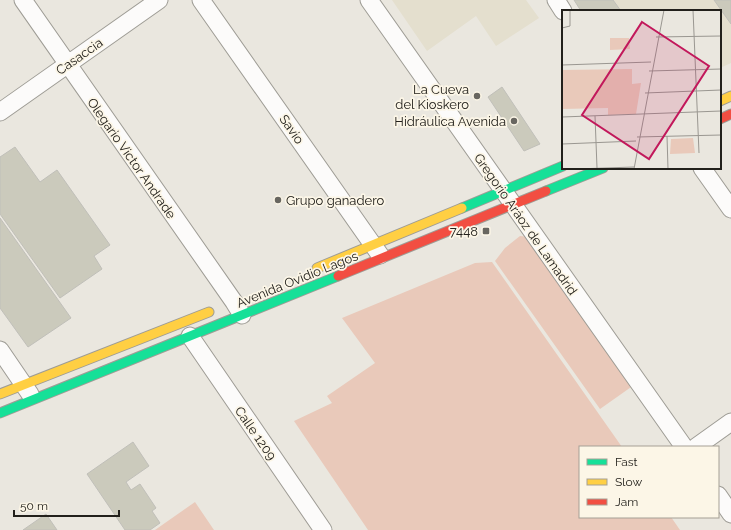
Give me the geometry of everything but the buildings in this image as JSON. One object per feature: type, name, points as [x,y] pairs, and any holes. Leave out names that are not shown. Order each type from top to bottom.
[{"type":"main road","points":[[721,101],[731,96]]},
{"type":"main road","points":[[721,119],[731,114]]},
{"type":"main road","name":"Avenida Ovidio Lagos","points":[[310,271],[378,252],[508,198],[562,167]]},
{"type":"main road","name":"Avenida Ovidio Lagos","points":[[0,394],[378,252],[508,198],[600,169]]},
{"type":"main road","name":"Avenida Ovidio Lagos","points":[[0,413],[190,336],[233,306]]},
{"type":"street","name":"Olegario Victor Andrade","points":[[23,0],[233,306]]},
{"type":"street","name":"Casaccia","points":[[0,112],[159,0]]},
{"type":"street","name":"Savio","points":[[201,0],[378,252]]},
{"type":"street","name":"Gregorio Aráoz de Lamadrid","points":[[369,0],[683,446]]},
{"type":"street","points":[[556,0],[562,10]]},
{"type":"street","points":[[703,169],[731,209]]},
{"type":"street","name":"Calle 1209","points":[[190,336],[323,530]]},
{"type":"street","points":[[0,350],[33,400]]},
{"type":"street","points":[[697,446],[731,422]]},
{"type":"street","points":[[719,496],[731,514]]},
{"type":"shaded area","points":[[392,0],[526,0],[539,18],[496,46],[476,16],[427,51]]},
{"type":"shaded area","points":[[574,0],[731,0],[731,63],[721,68],[721,10],[580,10]]},
{"type":"shaded area","points":[[520,236],[529,237],[634,385],[600,409],[495,261],[505,248]]},
{"type":"shaded area","points":[[492,262],[621,446],[579,446],[579,518],[672,518],[680,530],[368,530],[294,421],[332,403],[327,396],[375,363],[342,318],[475,263]]},
{"type":"shaded area","points":[[195,502],[214,530],[155,530]]},
{"type":"traffic: fast","points":[[462,208],[562,166]]},
{"type":"traffic: fast","points":[[546,191],[601,169]]},
{"type":"traffic: fast","points":[[0,413],[338,276]]},
{"type":"traffic: slow","points":[[721,101],[731,96]]},
{"type":"traffic: slow","points":[[317,268],[462,208]]},
{"type":"traffic: slow","points":[[0,394],[209,312]]},
{"type":"traffic: jam","points":[[721,119],[731,114]]},
{"type":"traffic: jam","points":[[338,276],[546,191]]},
{"type":"place","name":"La Cueva del Kioskero","points":[[477,96]]},
{"type":"place","name":"Hidráulica Avenida","points":[[514,121]]},
{"type":"place","name":"Grupo ganadero","points":[[278,200]]},
{"type":"place","name":"7448","points":[[486,231]]}]
